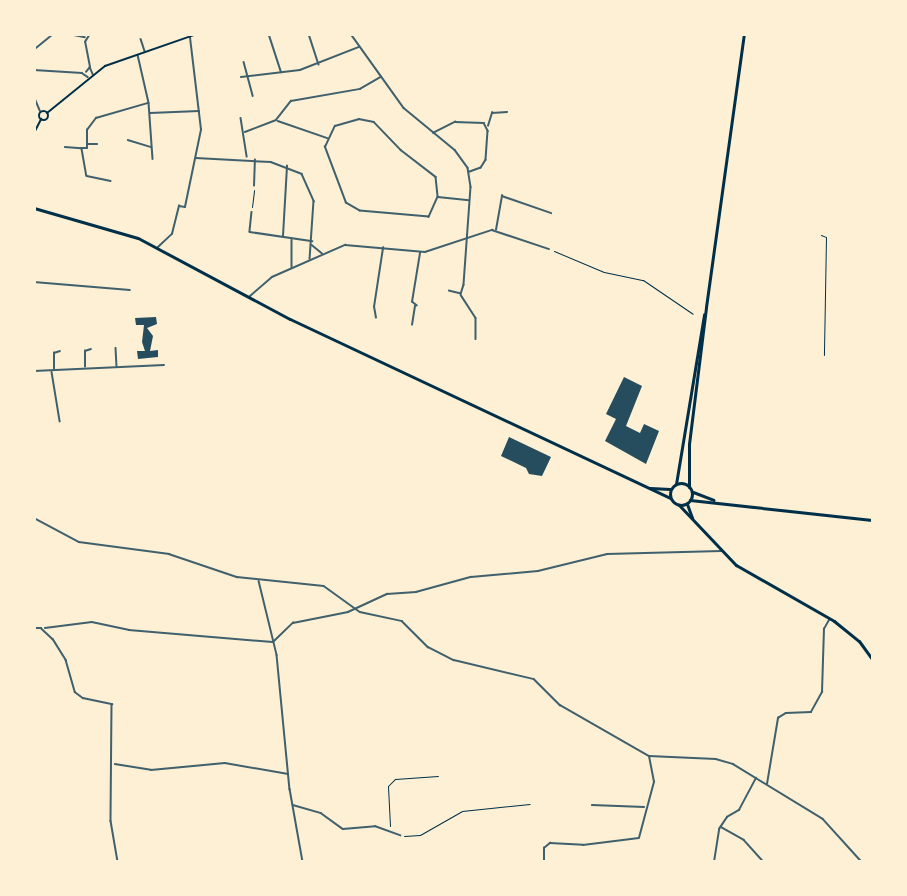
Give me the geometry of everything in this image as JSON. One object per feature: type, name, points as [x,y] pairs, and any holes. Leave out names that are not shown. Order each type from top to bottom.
[{"type":"main road","points":[[34,133],[47,113],[93,74],[145,51],[197,34]]},
{"type":"main road","points":[[694,522],[689,502],[689,444],[744,34]]},
{"type":"main road","points":[[41,119],[40,111],[47,113]]},
{"type":"main road","points":[[34,208],[128,234],[248,298],[670,498],[744,570],[830,619],[860,641],[873,659]]},
{"type":"main road","points":[[670,498],[672,488],[676,484],[706,307]]},
{"type":"main road","points":[[676,484],[722,502]]},
{"type":"main road","points":[[642,486],[672,488]]},
{"type":"main road","points":[[678,505],[689,502],[722,502],[873,520]]},
{"type":"street","points":[[36,48],[53,34]]},
{"type":"street","points":[[69,34],[86,38]]},
{"type":"street","points":[[86,38],[90,34]]},
{"type":"street","points":[[269,34],[282,73]]},
{"type":"street","points":[[309,34],[319,64]]},
{"type":"street","points":[[351,34],[409,114],[459,154],[469,172],[470,200],[461,294],[476,318],[476,339]]},
{"type":"street","points":[[86,38],[93,74]]},
{"type":"street","points":[[158,248],[172,234],[179,206],[185,207],[201,130],[190,38]]},
{"type":"street","points":[[141,39],[145,51]]},
{"type":"street","points":[[241,77],[282,73],[319,64],[360,46]]},
{"type":"street","points":[[138,54],[149,103],[153,159]]},
{"type":"street","points":[[244,62],[253,96]]},
{"type":"street","points":[[85,73],[90,67]]},
{"type":"street","points":[[34,70],[85,73],[89,78]]},
{"type":"street","points":[[245,132],[276,120],[291,101],[360,89],[382,77]]},
{"type":"street","points":[[34,97],[40,111]]},
{"type":"street","points":[[65,147],[87,148],[88,127],[96,118],[149,103]]},
{"type":"street","points":[[150,113],[200,111]]},
{"type":"street","points":[[469,172],[485,162],[487,127],[492,113],[507,112]]},
{"type":"street","points":[[241,118],[245,132],[247,158]]},
{"type":"street","points":[[363,119],[374,122],[401,150],[436,177],[438,197],[433,214],[423,219],[353,209],[344,198],[340,180],[326,153],[328,138],[338,124],[363,119]]},
{"type":"street","points":[[276,120],[328,138]]},
{"type":"street","points":[[433,134],[447,124],[463,121],[481,121],[487,127]]},
{"type":"street","points":[[128,140],[152,147]]},
{"type":"street","points":[[87,144],[98,144]]},
{"type":"street","points":[[81,148],[87,176],[110,181]]},
{"type":"street","points":[[196,158],[216,162],[247,158],[287,165],[302,174],[312,191],[310,260]]},
{"type":"street","points":[[254,186],[256,160]]},
{"type":"street","points":[[283,237],[287,165]]},
{"type":"street","points":[[496,230],[502,196],[551,213]]},
{"type":"street","points":[[438,197],[470,200]]},
{"type":"street","points":[[252,212],[250,232],[312,243],[323,253]]},
{"type":"street","points":[[248,298],[266,281],[323,253],[345,245],[420,252],[496,230],[549,249]]},
{"type":"street","points":[[292,238],[292,268]]},
{"type":"street","points":[[376,318],[374,307],[383,247]]},
{"type":"street","points":[[412,326],[416,306],[412,302],[420,252]]},
{"type":"street","points":[[34,282],[130,290]]},
{"type":"street","points":[[449,291],[461,294]]},
{"type":"street","points":[[116,348],[118,367]]},
{"type":"street","points":[[85,368],[85,351],[91,349]]},
{"type":"street","points":[[60,351],[54,353],[53,370],[60,421]]},
{"type":"street","points":[[34,371],[164,364]]},
{"type":"street","points":[[34,518],[79,542],[169,554],[259,580],[324,586],[354,608],[402,621],[428,647],[454,660],[528,676],[560,705],[649,756],[716,759],[756,778],[823,819],[862,861]]},
{"type":"street","points":[[34,628],[47,629],[92,622],[129,630],[273,642],[293,623],[354,608],[387,594],[416,592],[471,577],[538,571],[607,554],[721,550]]},
{"type":"street","points":[[259,580],[273,642],[297,844],[303,861]]},
{"type":"street","points":[[767,785],[778,718],[786,713],[811,712],[822,692],[824,629],[830,619]]},
{"type":"street","points":[[47,629],[66,660],[75,692],[83,698],[111,704],[114,764],[111,821],[118,861]]},
{"type":"street","points":[[544,861],[544,848],[550,843],[583,846],[636,840],[642,832],[645,807],[654,782],[649,756]]},
{"type":"street","points":[[114,764],[151,770],[225,763],[289,774]]},
{"type":"street","points":[[714,861],[720,826],[739,810],[756,778]]},
{"type":"street","points":[[293,805],[321,813],[343,829],[366,826],[390,829],[400,835]]},
{"type":"street","points":[[592,805],[645,807]]},
{"type":"street","points":[[720,826],[739,836],[764,861]]},
{"type":"path","points":[[252,212],[254,186]]},
{"type":"path","points":[[821,235],[826,237],[824,355]]},
{"type":"path","points":[[549,249],[604,272],[643,279],[693,315]]},
{"type":"path","points":[[390,829],[388,786],[395,779],[438,776]]},
{"type":"path","points":[[400,835],[420,835],[462,811],[530,804]]},
{"type":"building","points":[[156,317],[157,324],[147,328],[153,336],[150,351],[158,350],[158,357],[138,359],[137,351],[145,351],[142,342],[144,325],[136,325],[135,318]]},
{"type":"building","points":[[624,377],[642,386],[626,426],[640,433],[644,424],[659,431],[646,464],[605,441],[616,419],[606,414]]},
{"type":"building","points":[[509,437],[551,457],[542,476],[529,474],[526,468],[501,456]]}]
